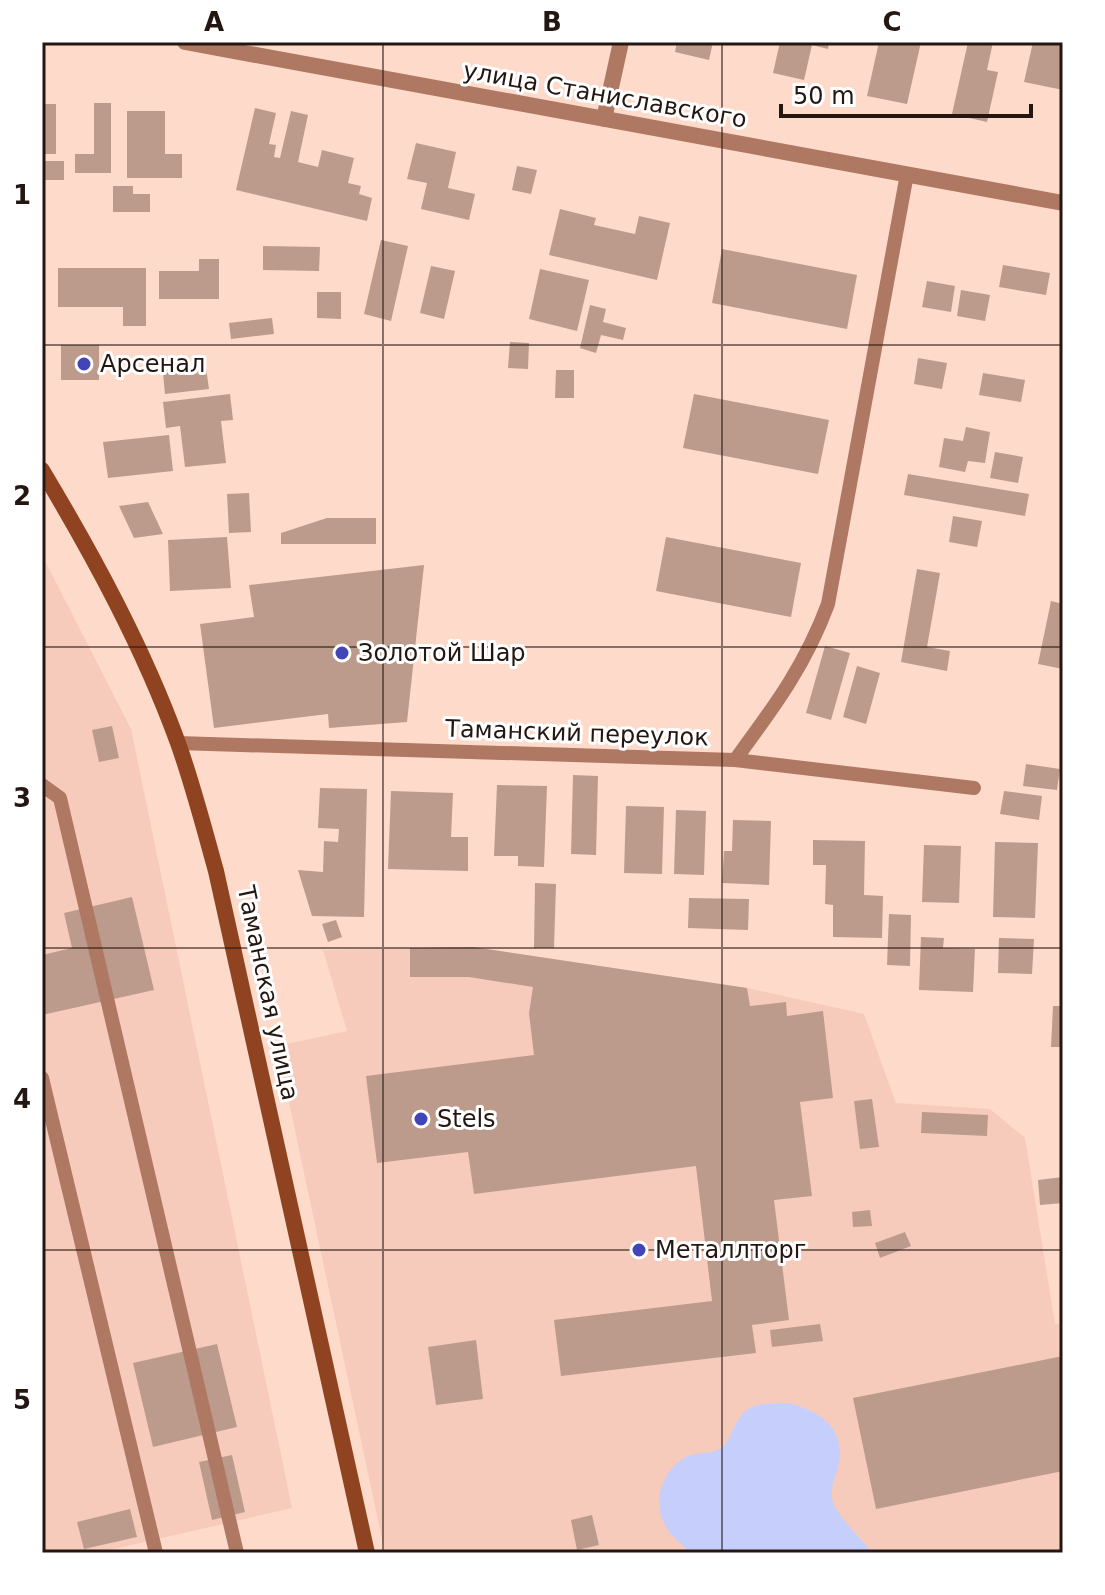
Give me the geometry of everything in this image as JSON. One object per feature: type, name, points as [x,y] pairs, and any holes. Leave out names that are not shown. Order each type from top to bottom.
[{"type":"street","name":"улица Станиславского","points":[[185,42],[1063,203]]},
{"type":"street","points":[[604,119],[621,42]]},
{"type":"street","name":"Таманская улица","points":[[42,470],[84,540],[121,613],[178,743],[216,871],[367,1553]]},
{"type":"lane","points":[[735,760],[784,694],[804,661],[828,604],[907,174]]},
{"type":"lane","name":"Таманский переулок","points":[[178,743],[735,760],[974,788]]},
{"type":"lane","points":[[42,785],[60,798],[237,1553]]},
{"type":"lane","points":[[42,1078],[156,1553]]},
{"type":"shaded area","points":[[42,555],[131,729],[292,1508],[97,1553],[42,1553]]},
{"type":"shaded area","points":[[473,947],[747,988],[864,1014],[896,1103],[990,1109],[1025,1138],[1055,1324],[1063,1324],[1063,1553],[385,1553],[277,1046],[347,1031],[323,950]]},
{"type":"shaded area","points":[[789,1403],[812,1411],[835,1433],[840,1454],[832,1499],[844,1520],[873,1553],[690,1553],[670,1533],[661,1515],[660,1495],[666,1477],[679,1461],[688,1456],[722,1447],[740,1417],[752,1407]]},
{"type":"building","points":[[677,42],[713,42],[709,60],[675,52]]},
{"type":"building","points":[[780,42],[829,42],[828,49],[812,45],[804,80],[773,73]]},
{"type":"building","points":[[879,42],[921,42],[907,104],[867,96]]},
{"type":"building","points":[[968,42],[993,42],[987,70],[998,72],[987,122],[952,114]]},
{"type":"building","points":[[1033,42],[1063,42],[1063,90],[1024,82]]},
{"type":"building","points":[[94,103],[111,103],[111,173],[75,173],[75,154],[94,154]]},
{"type":"building","points":[[42,104],[56,104],[56,154],[42,154]]},
{"type":"building","points":[[255,108],[276,113],[269,144],[276,145],[274,157],[280,158],[291,111],[308,115],[298,162],[318,167],[322,150],[354,158],[348,183],[361,186],[359,194],[372,198],[367,221],[236,190]]},
{"type":"building","points":[[127,111],[165,111],[165,154],[182,154],[182,178],[127,178]]},
{"type":"building","points":[[416,143],[456,152],[448,188],[475,194],[469,220],[421,209],[427,183],[407,179]]},
{"type":"building","points":[[44,161],[64,161],[64,180],[44,180]]},
{"type":"building","points":[[517,166],[537,170],[531,194],[512,190]]},
{"type":"building","points":[[113,186],[133,186],[133,194],[150,194],[150,212],[113,212]]},
{"type":"building","points":[[560,209],[596,218],[594,225],[635,234],[639,216],[670,223],[657,280],[549,255]]},
{"type":"building","points":[[381,240],[408,246],[391,321],[364,314]]},
{"type":"building","points":[[263,246],[320,247],[319,271],[263,270]]},
{"type":"building","points":[[722,249],[857,275],[847,329],[712,303]]},
{"type":"building","points":[[199,259],[219,259],[219,299],[159,299],[159,271],[199,271]]},
{"type":"building","points":[[1003,265],[1050,273],[1046,295],[999,287]]},
{"type":"building","points":[[431,266],[455,271],[444,319],[420,313]]},
{"type":"building","points":[[58,268],[146,268],[146,326],[123,326],[123,307],[58,307]]},
{"type":"building","points":[[540,269],[589,280],[577,331],[529,319]]},
{"type":"building","points":[[927,281],[955,286],[951,312],[922,307]]},
{"type":"building","points":[[961,290],[990,295],[985,321],[957,316]]},
{"type":"building","points":[[317,292],[341,292],[341,319],[317,318]]},
{"type":"building","points":[[590,305],[606,309],[603,322],[626,328],[623,340],[601,335],[596,353],[580,348]]},
{"type":"building","points":[[272,318],[274,334],[231,339],[229,323]]},
{"type":"building","points":[[510,342],[529,343],[528,369],[508,368]]},
{"type":"building","points":[[61,345],[99,345],[99,380],[61,380]]},
{"type":"building","points":[[918,358],[947,363],[942,389],[914,384]]},
{"type":"building","points":[[206,368],[209,389],[165,394],[163,373]]},
{"type":"building","points":[[556,370],[574,370],[574,398],[555,398]]},
{"type":"building","points":[[983,373],[1025,380],[1021,402],[979,395]]},
{"type":"building","points":[[230,394],[233,420],[221,421],[226,463],[185,467],[180,426],[166,428],[163,402]]},
{"type":"building","points":[[694,394],[829,420],[818,474],[683,448]]},
{"type":"building","points":[[966,427],[990,432],[985,463],[968,461],[965,472],[939,467],[944,438],[963,441]]},
{"type":"building","points":[[169,435],[173,471],[108,478],[103,442]]},
{"type":"building","points":[[995,452],[1023,457],[1018,483],[990,478]]},
{"type":"building","points":[[908,474],[1029,494],[1025,516],[904,495]]},
{"type":"building","points":[[249,493],[251,532],[229,533],[227,494]]},
{"type":"building","points":[[148,502],[163,534],[134,538],[119,506]]},
{"type":"building","points":[[953,516],[982,521],[977,547],[949,542]]},
{"type":"building","points":[[327,518],[376,518],[376,544],[281,544],[281,533]]},
{"type":"building","points":[[227,537],[231,588],[170,591],[168,540]]},
{"type":"building","points":[[666,537],[801,563],[791,617],[656,591]]},
{"type":"building","points":[[424,565],[407,722],[329,728],[328,714],[214,728],[200,624],[254,617],[249,585]]},
{"type":"building","points":[[917,569],[940,573],[927,647],[950,651],[947,671],[901,662]]},
{"type":"building","points":[[1051,601],[1063,604],[1063,669],[1038,664]]},
{"type":"building","points":[[825,646],[850,653],[831,720],[806,713]]},
{"type":"building","points":[[857,666],[880,673],[866,724],[843,717]]},
{"type":"building","points":[[112,726],[119,758],[99,762],[92,730]]},
{"type":"building","points":[[1026,764],[1060,769],[1057,790],[1023,786]]},
{"type":"building","points":[[573,775],[598,776],[596,855],[571,854]]},
{"type":"building","points":[[497,785],[547,786],[544,867],[518,866],[518,856],[494,856]]},
{"type":"building","points":[[320,788],[367,789],[364,917],[312,916],[298,870],[323,872],[324,841],[338,842],[339,829],[318,828]]},
{"type":"building","points":[[391,791],[453,793],[451,837],[468,837],[468,871],[388,869]]},
{"type":"building","points":[[1004,791],[1042,796],[1039,820],[1000,814]]},
{"type":"building","points":[[626,806],[664,807],[662,874],[624,873]]},
{"type":"building","points":[[676,810],[706,811],[704,875],[674,874]]},
{"type":"building","points":[[733,820],[771,821],[769,885],[722,883],[724,851],[732,851]]},
{"type":"building","points":[[813,840],[865,841],[864,895],[883,896],[882,938],[833,937],[833,905],[825,904],[826,865],[813,865]]},
{"type":"building","points":[[995,842],[1038,843],[1035,918],[993,917]]},
{"type":"building","points":[[924,845],[961,846],[959,903],[922,902]]},
{"type":"building","points":[[535,883],[556,884],[554,948],[534,948]]},
{"type":"building","points":[[132,897],[154,990],[42,1015],[42,955],[72,948],[64,913]]},
{"type":"building","points":[[689,898],[749,899],[748,930],[688,928]]},
{"type":"building","points":[[889,914],[911,915],[910,966],[887,965]]},
{"type":"building","points":[[336,920],[342,937],[328,942],[322,924]]},
{"type":"building","points":[[921,937],[944,938],[943,948],[975,949],[973,992],[919,990]]},
{"type":"building","points":[[999,938],[1034,939],[1032,974],[998,973]]},
{"type":"building","points":[[473,947],[747,988],[750,1006],[786,1002],[787,1016],[823,1011],[833,1098],[800,1102],[812,1196],[774,1200],[789,1320],[752,1325],[756,1353],[561,1376],[554,1320],[712,1301],[696,1166],[474,1194],[468,1152],[377,1163],[366,1076],[534,1055],[529,1013],[533,987],[469,977],[410,977],[410,948]]},
{"type":"building","points":[[1053,1006],[1063,1006],[1063,1047],[1051,1047]]},
{"type":"building","points":[[872,1099],[879,1147],[860,1149],[854,1101]]},
{"type":"building","points":[[922,1112],[988,1115],[987,1136],[921,1133]]},
{"type":"building","points":[[1063,1177],[1063,1203],[1040,1205],[1038,1180]]},
{"type":"building","points":[[870,1210],[872,1226],[853,1227],[852,1212]]},
{"type":"building","points":[[905,1232],[911,1246],[880,1258],[875,1243]]},
{"type":"building","points":[[820,1324],[823,1341],[772,1347],[770,1330]]},
{"type":"building","points":[[476,1340],[483,1399],[436,1405],[428,1347]]},
{"type":"building","points":[[217,1344],[237,1427],[153,1447],[133,1363]]},
{"type":"building","points":[[1063,1356],[1063,1471],[876,1509],[853,1398]]},
{"type":"building","points":[[232,1455],[245,1512],[212,1520],[199,1462]]},
{"type":"building","points":[[130,1509],[137,1537],[84,1549],[77,1522]]},
{"type":"building","points":[[592,1515],[599,1545],[577,1550],[571,1520]]},
{"type":"place","name":"Арсенал","points":[[84,364]]},
{"type":"place","name":"Золотой Шар","points":[[342,653]]},
{"type":"place","name":"Stels","points":[[421,1119]]},
{"type":"place","name":"Металлторг","points":[[639,1250]]}]
